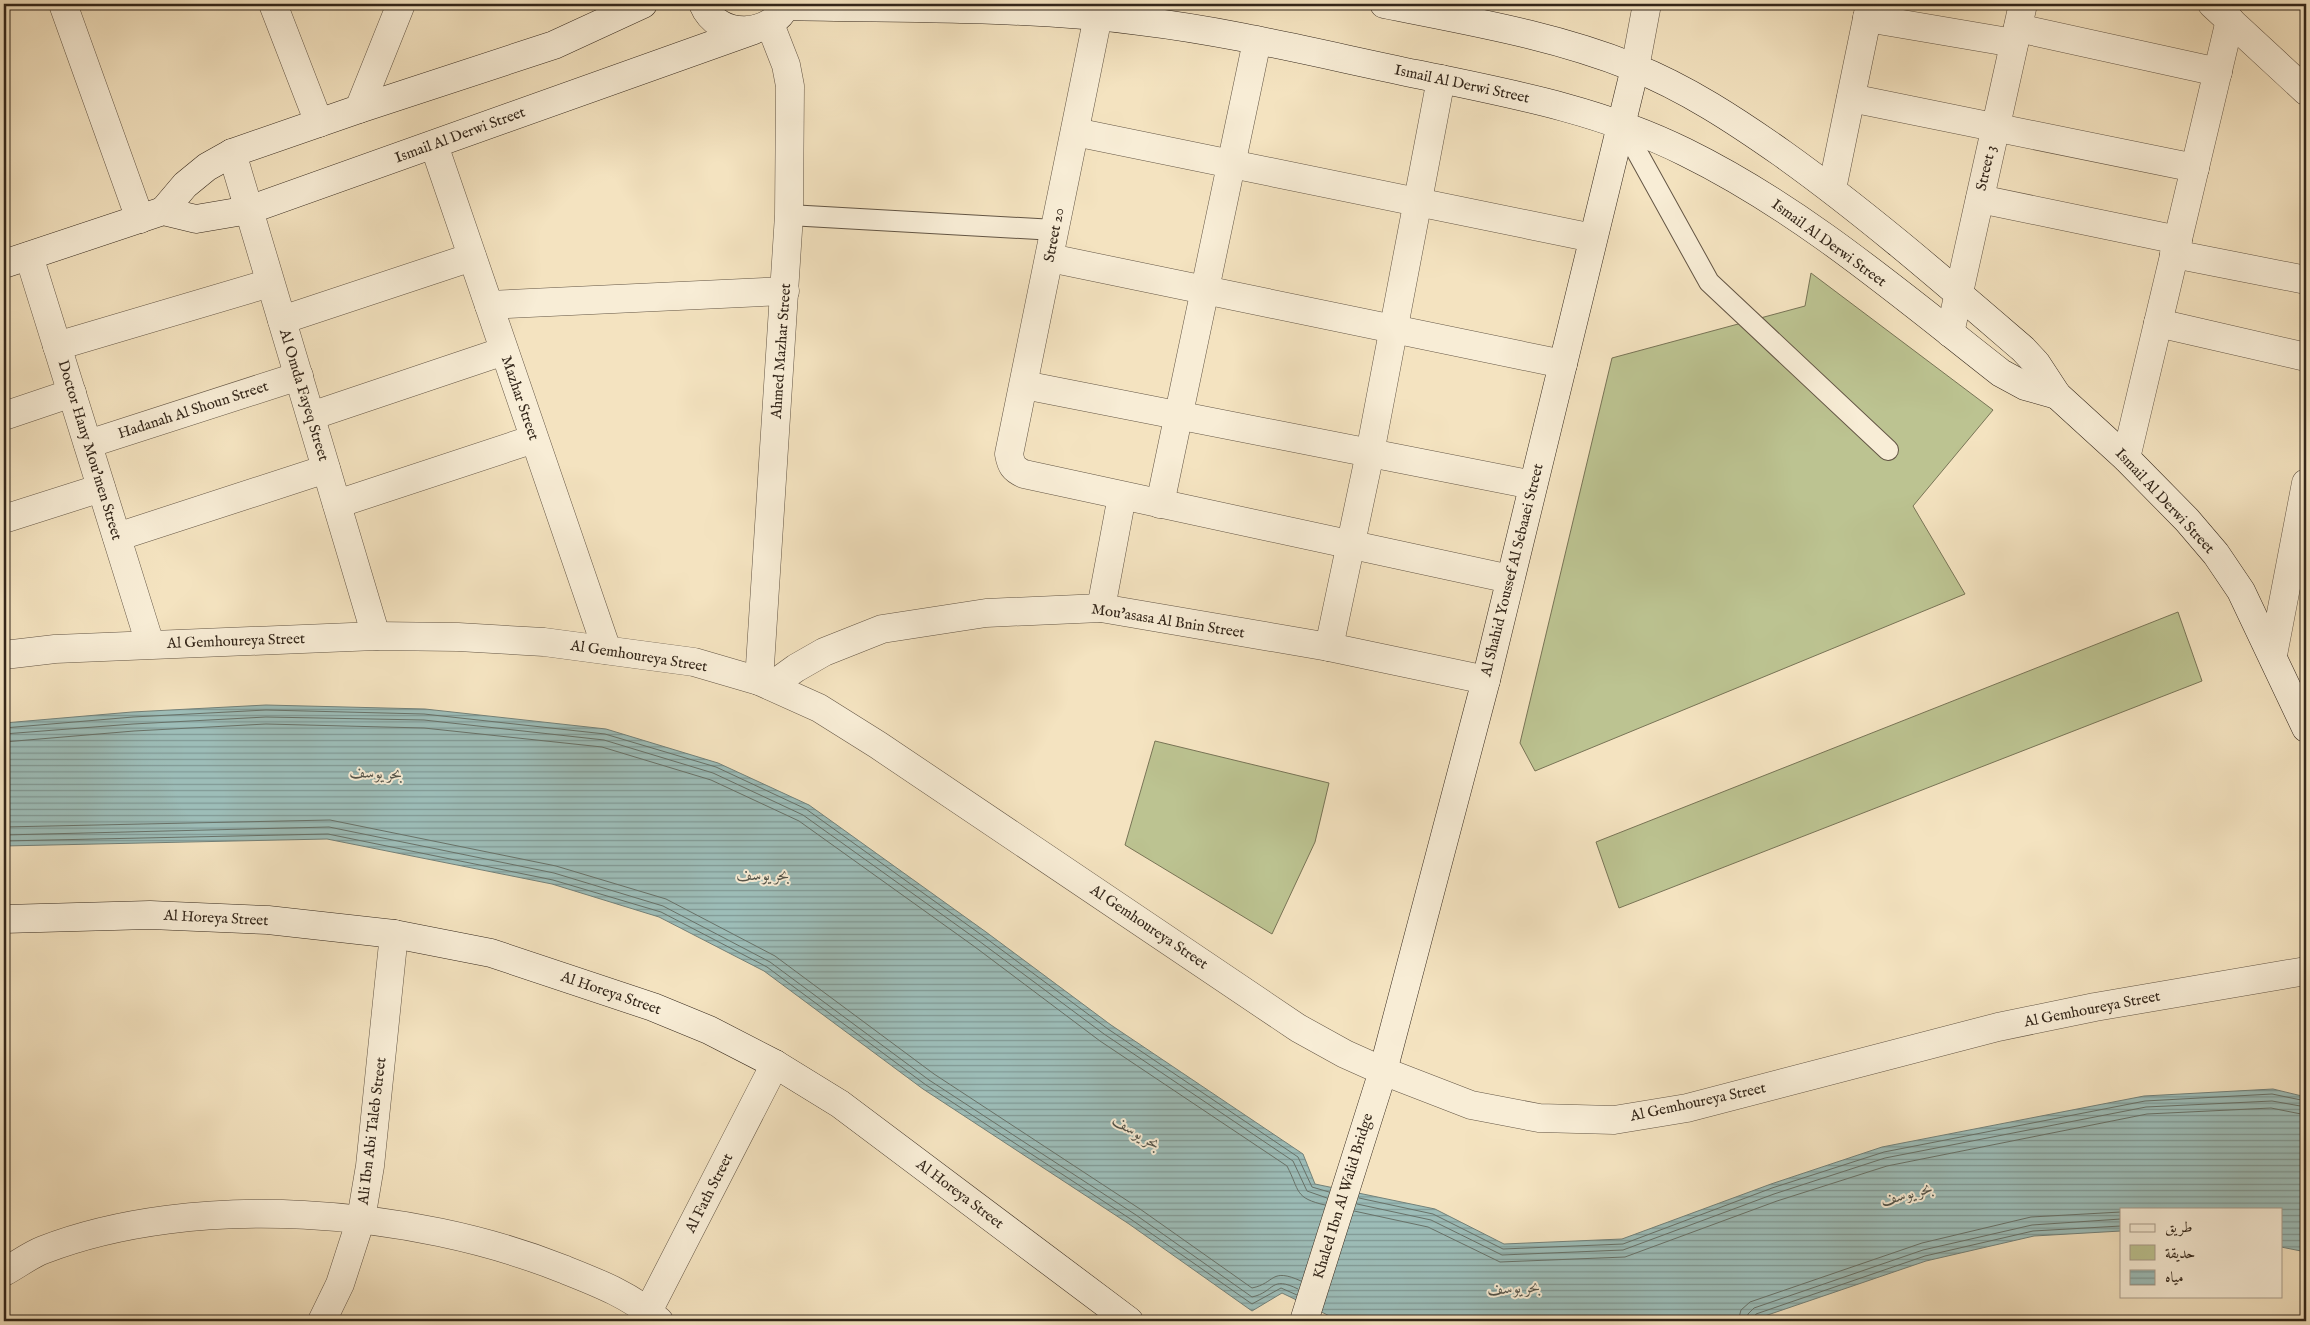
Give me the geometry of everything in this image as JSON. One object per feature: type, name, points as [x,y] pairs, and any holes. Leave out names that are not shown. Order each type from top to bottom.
[{"type":"street","points":[[63,4],[151,215]]},
{"type":"street","points":[[273,4],[319,123]]},
{"type":"street","points":[[359,109],[401,4]]},
{"type":"street","points":[[16,260],[151,215],[207,167],[232,154],[359,109],[554,45],[643,4]]},
{"type":"street","points":[[703,4],[706,11],[720,24],[736,31],[775,16]]},
{"type":"street","name":"Ismail Al Derwi Street","points":[[1384,4],[1554,40],[1635,68],[1707,104],[1754,134],[1832,189],[2023,349],[2042,371],[2057,395],[2126,458],[2187,520],[2216,554],[2241,591],[2306,728]]},
{"type":"street","name":"Al Shahid Youssef Al Sebaaei Street","points":[[1383,1071],[1486,680],[1635,68],[1647,4]]},
{"type":"street","points":[[1832,189],[1869,11],[2019,25],[2218,72]]},
{"type":"street","name":"Ismail Al Derwi Street","points":[[151,215],[196,219],[249,210],[434,145],[775,16],[1059,12],[1190,28],[1257,41],[1531,98],[1621,123],[1685,152],[1746,185],[1795,215],[2013,380],[2025,386],[2057,395]]},
{"type":"street","points":[[2126,458],[2218,72],[2221,12]]},
{"type":"street","points":[[2221,12],[2306,91]]},
{"type":"street","name":"Ahmed Mazhar Street","points":[[765,684],[789,215],[790,86],[775,16]]},
{"type":"street","name":"Street 20","points":[[1098,16],[1050,258],[1008,454],[1011,466],[1024,474],[1122,496]]},
{"type":"street","name":"Street 3","points":[[1950,333],[2019,25]]},
{"type":"street","points":[[1160,504],[1257,41]]},
{"type":"street","points":[[1330,647],[1370,453],[1441,79]]},
{"type":"street","points":[[1851,98],[2195,168]]},
{"type":"street","points":[[1075,132],[1593,238]]},
{"type":"street","name":"Mazhar Street","points":[[434,145],[607,650]]},
{"type":"street","name":"Al Omda Fayeq Street","points":[[232,154],[376,636]]},
{"type":"street","points":[[1980,199],[2306,280]]},
{"type":"street","points":[[282,320],[472,257]]},
{"type":"street","points":[[1050,258],[1562,364]]},
{"type":"street","name":"Doctor Hany Mou'men Street","points":[[16,260],[57,346],[150,644]]},
{"type":"street","points":[[57,346],[270,283]]},
{"type":"street","points":[[488,305],[785,292]]},
{"type":"street","points":[[2158,323],[2306,356]]},
{"type":"street","points":[[311,416],[504,351]]},
{"type":"street","name":"Hadanah Al Shoun Street","points":[[88,444],[299,376]]},
{"type":"street","points":[[1024,384],[1533,485]]},
{"type":"street","points":[[4,416],[72,393]]},
{"type":"street","points":[[337,504],[534,438]]},
{"type":"street","points":[[117,537],[326,469]]},
{"type":"street","points":[[2273,655],[2296,592],[2306,483]]},
{"type":"street","points":[[4,519],[102,488]]},
{"type":"street","points":[[1100,608],[1122,496],[1510,580]]},
{"type":"street","name":"Mou'asasa Al Bnin Street","points":[[765,684],[824,652],[882,629],[986,613],[1100,608],[1330,647],[1486,680]]},
{"type":"street","name":"Al Gemhoureya Street","points":[[4,655],[55,649],[150,644],[376,636],[458,637],[544,642],[694,662],[765,684],[820,708],[878,745],[1298,1028],[1346,1054],[1383,1071],[1470,1105],[1539,1118],[1614,1120],[1686,1108],[1998,1027],[2095,1007],[2306,971]]},
{"type":"street","name":"Al Horeya Street","points":[[4,919],[150,915],[268,920],[394,934],[491,953],[583,982],[709,1030],[775,1064],[840,1104],[1129,1321]]},
{"type":"street","name":"Ali Ibn Abi Taleb Street","points":[[322,1321],[340,1284],[361,1219],[370,1166],[394,934]]},
{"type":"street","name":"Al Fath Street","points":[[650,1318],[775,1064]]},
{"type":"street","name":"Khaled Ibn Al Walid Bridge","points":[[1304,1321],[1383,1071]]},
{"type":"street","points":[[4,1272],[42,1250],[103,1231],[175,1218],[238,1214],[361,1219],[423,1228],[494,1246],[546,1262],[604,1286],[650,1318]]},
{"type":"lane","points":[[1621,123],[1709,282],[1888,450]]},
{"type":"lane","points":[[789,215],[1055,230]]},
{"type":"green space","points":[[1811,273],[1993,410],[1913,506],[1965,594],[1535,771],[1520,743],[1612,358],[1805,306]]},
{"type":"green space","points":[[2178,612],[2202,681],[1619,908],[1596,842]]},
{"type":"green space","points":[[1155,741],[1329,783],[1315,842],[1272,934],[1125,845]]},
{"type":"water","name":"بحر يوسف","points":[[266,705],[425,709],[606,729],[718,763],[809,805],[986,932],[1111,1025],[1303,1154],[1315,1184],[1435,1209],[1504,1244],[1622,1239],[1771,1184],[1882,1147],[2144,1096],[2273,1089],[2306,1097],[2306,1252],[2282,1247],[2282,1208],[2120,1208],[2120,1231],[2034,1236],[1926,1261],[1750,1321],[1340,1321],[1282,1293],[1252,1311],[1129,1224],[923,1089],[764,971],[659,917],[552,884],[327,839],[4,846],[4,723],[132,712]]}]
